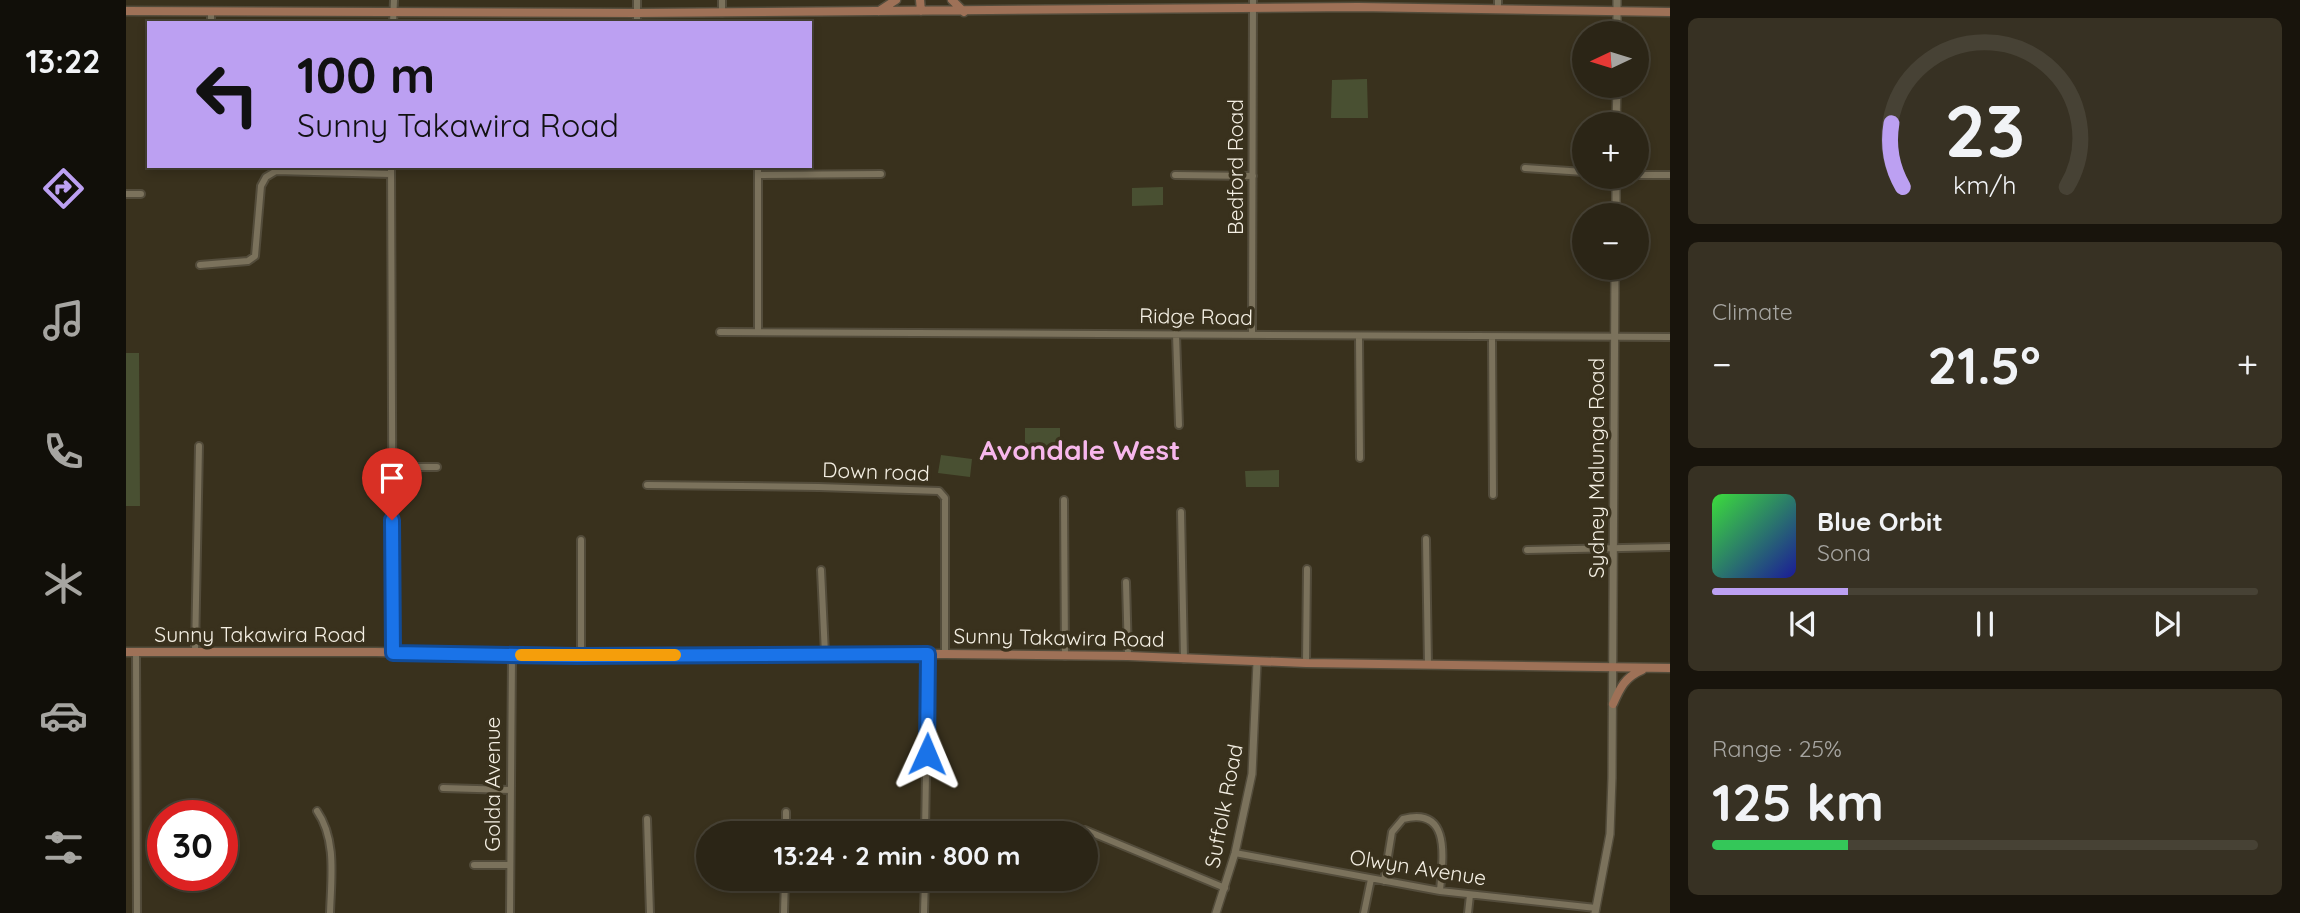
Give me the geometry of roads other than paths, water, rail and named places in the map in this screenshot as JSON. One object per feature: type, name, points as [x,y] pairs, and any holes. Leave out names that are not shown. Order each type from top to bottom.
[{"type":"main road","points":[[879,11],[896,0]]},
{"type":"main road","points":[[920,0],[921,11]]},
{"type":"main road","points":[[921,11],[930,0]]},
{"type":"main road","points":[[952,0],[964,12]]},
{"type":"main road","points":[[126,11],[637,18],[758,12],[964,12],[1253,4],[1498,4],[1617,12],[1670,12]]},
{"type":"main road","name":"Sunny Takawira Road","points":[[126,652],[582,656],[946,654],[1670,668]]},
{"type":"main road","points":[[1613,704],[1627,679],[1645,668]]},
{"type":"street","points":[[393,21],[394,0]]},
{"type":"street","points":[[637,0],[637,18]]},
{"type":"street","points":[[722,0],[722,13]]},
{"type":"street","points":[[1617,0],[1617,21]]},
{"type":"street","name":"Bedford Road","points":[[1252,335],[1253,4]]},
{"type":"street","points":[[211,12],[211,21]]},
{"type":"street","points":[[758,12],[758,21]]},
{"type":"street","points":[[391,168],[393,653]]},
{"type":"street","points":[[758,168],[758,332]]},
{"type":"street","points":[[1525,168],[1572,171]]},
{"type":"street","points":[[200,265],[248,261],[255,256],[261,186],[276,171],[390,174]]},
{"type":"street","points":[[758,175],[881,174]]},
{"type":"street","points":[[1175,175],[1253,176]]},
{"type":"street","points":[[1649,175],[1670,175]]},
{"type":"street","points":[[126,194],[141,194]]},
{"type":"street","name":"Sydney Malunga Road","points":[[1595,911],[1610,834],[1615,280]]},
{"type":"street","name":"Ridge Road","points":[[720,332],[1670,337]]},
{"type":"street","points":[[1176,334],[1179,425]]},
{"type":"street","points":[[1359,337],[1360,458]]},
{"type":"street","points":[[1492,338],[1493,495]]},
{"type":"street","points":[[195,652],[199,446]]},
{"type":"street","points":[[391,467],[437,467]]},
{"type":"street","name":"Down road","points":[[647,485],[939,491],[945,498],[946,654]]},
{"type":"street","points":[[1064,500],[1065,656]]},
{"type":"street","points":[[1181,512],[1184,659]]},
{"type":"street","points":[[1426,539],[1428,665]]},
{"type":"street","points":[[582,540],[582,656]]},
{"type":"street","points":[[1527,550],[1670,547]]},
{"type":"street","points":[[1306,663],[1307,569]]},
{"type":"street","points":[[821,570],[825,654]]},
{"type":"street","points":[[1126,582],[1128,656]]},
{"type":"street","points":[[136,652],[136,913]]},
{"type":"street","points":[[925,821],[928,654]]},
{"type":"street","name":"Golda Avenue","points":[[510,913],[512,655]]},
{"type":"street","name":"Suffolk Road","points":[[1216,913],[1246,808],[1255,752],[1257,662]]},
{"type":"street","points":[[126,753],[136,753]]},
{"type":"street","points":[[443,788],[511,790]]},
{"type":"street","points":[[317,811],[326,824],[330,839],[330,913]]},
{"type":"street","points":[[786,812],[786,821]]},
{"type":"street","points":[[1384,881],[1392,832],[1403,819],[1424,818],[1436,826],[1443,847],[1440,891]]},
{"type":"street","points":[[647,819],[650,913]]},
{"type":"street","points":[[1098,835],[1225,888]]},
{"type":"street","points":[[126,844],[137,844]]},
{"type":"street","name":"Olwyn Avenue","points":[[1235,853],[1440,891],[1595,911]]},
{"type":"street","points":[[474,865],[510,865]]},
{"type":"street","points":[[1364,913],[1371,879]]},
{"type":"street","points":[[784,913],[785,891]]},
{"type":"street","points":[[924,913],[925,891]]},
{"type":"street","points":[[1468,913],[1470,895]]},
{"type":"district","name":"Avondale West","points":[[1080,450]]}]
